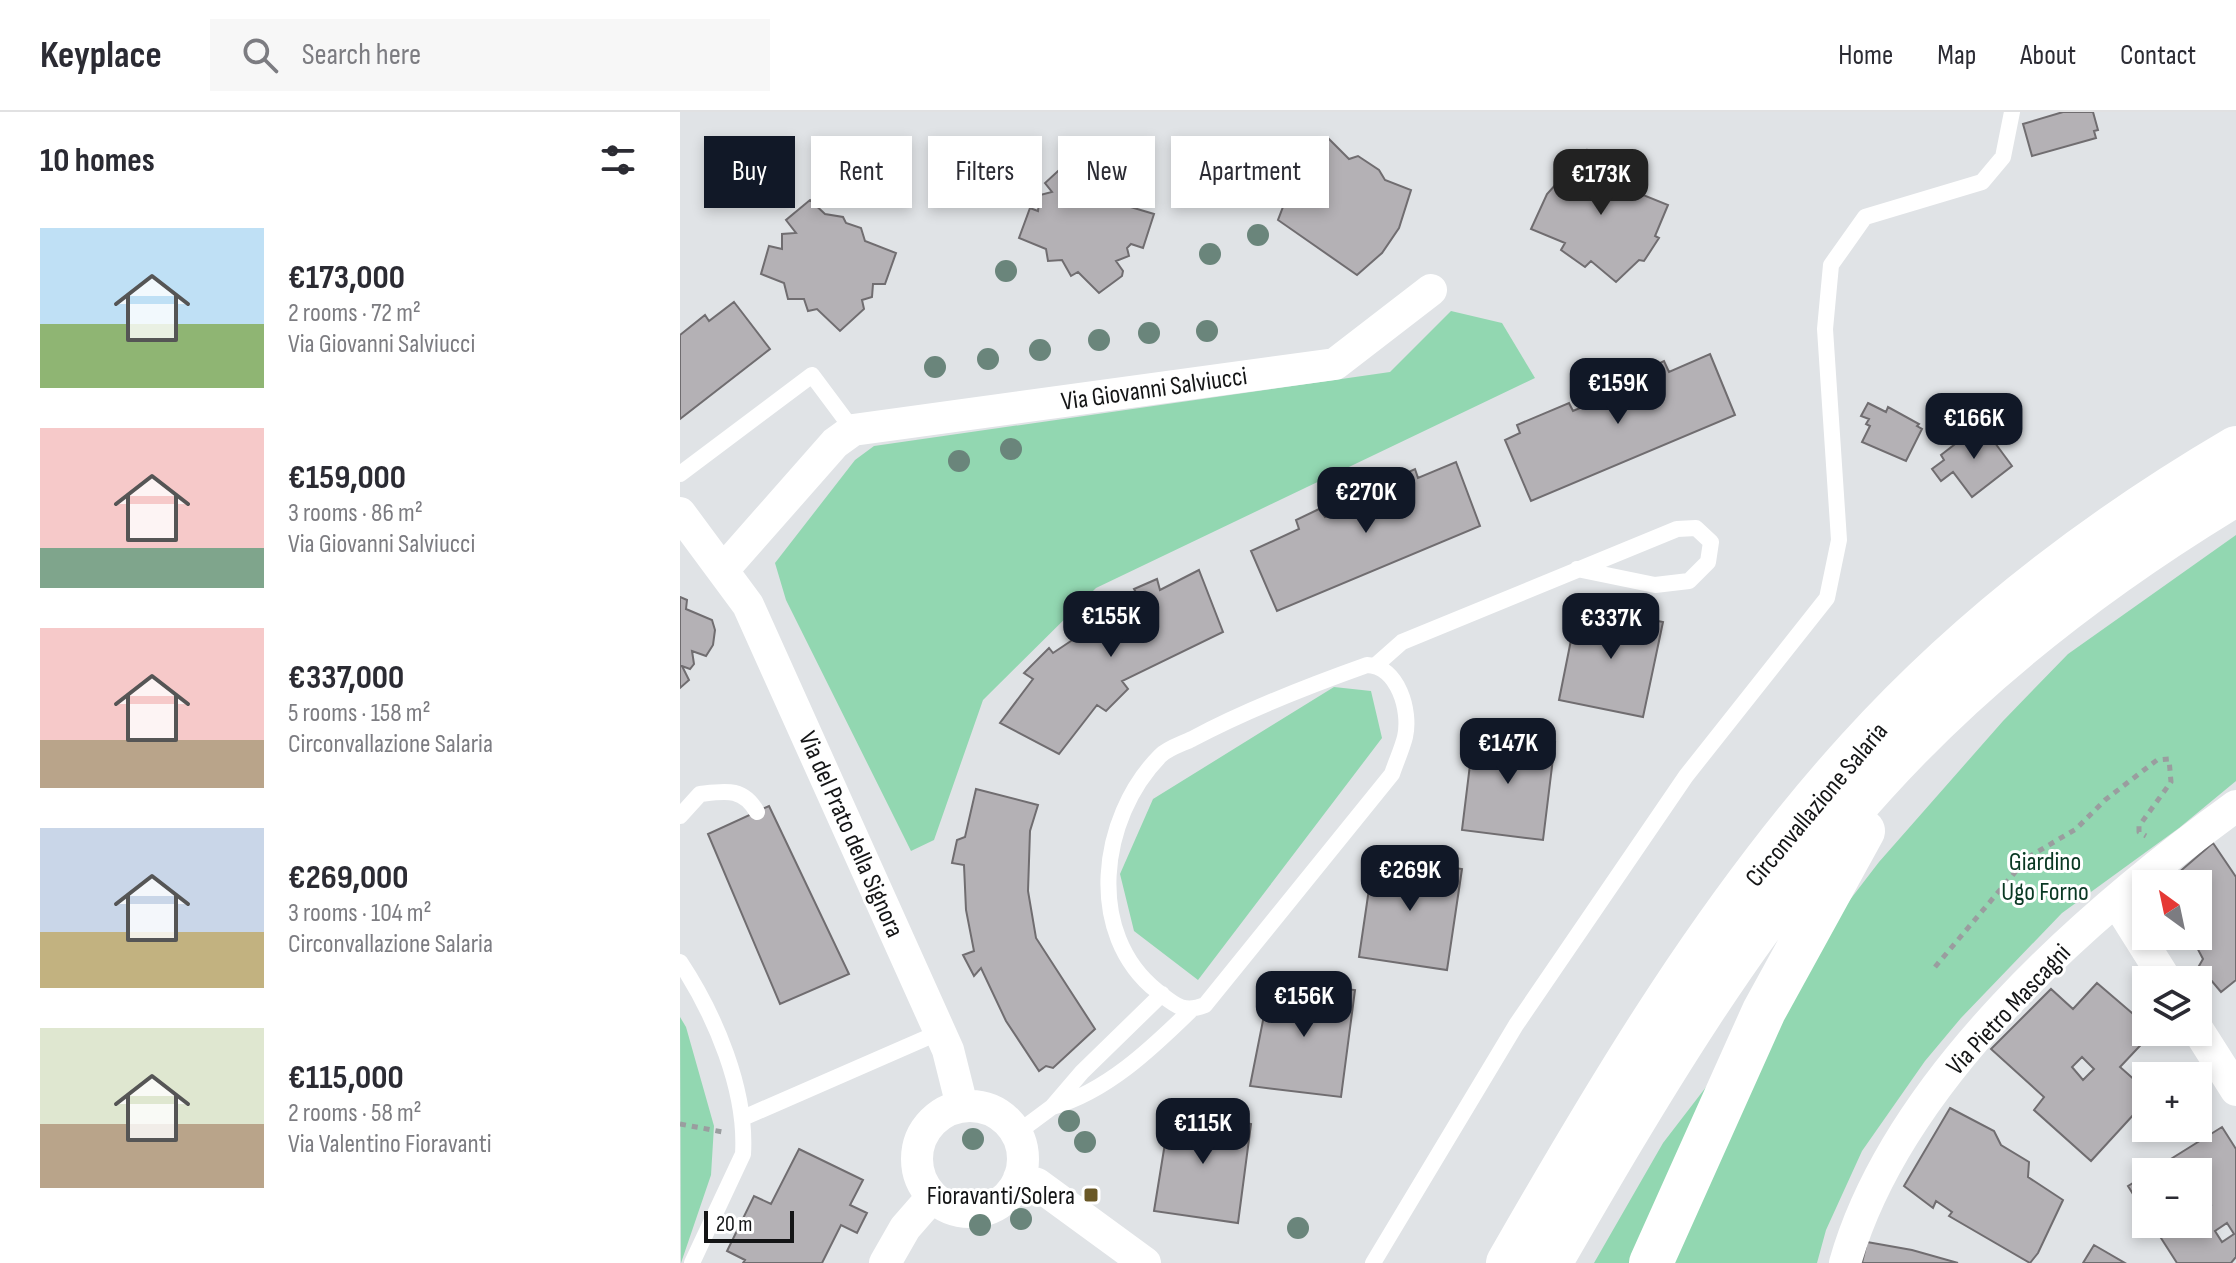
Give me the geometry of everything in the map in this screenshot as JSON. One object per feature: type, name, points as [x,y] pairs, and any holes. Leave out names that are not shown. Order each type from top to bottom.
[{"type":"highway","name":"Circonvallazione Salaria","points":[[1508,1263],[1641,1038],[1702,946],[1759,868],[1859,748],[1950,657],[1996,618],[2116,526],[2236,448]]},
{"type":"highway","name":"Circonvallazione Salaria","points":[[1550,1263],[1633,1122],[1737,961],[1800,873],[1875,784],[1919,739],[2066,610],[2146,552],[2236,494]]},
{"type":"highway","points":[[1651,1263],[1764,1011],[1824,897],[1919,739]]},
{"type":"street","name":"Via Giovanni Salviucci","points":[[853,430],[1335,364],[1431,290]]},
{"type":"street","points":[[724,569],[835,443],[853,430]]},
{"type":"street","name":"Via del Prato della Signora","points":[[680,513],[748,605],[940,1032],[955,1073],[962,1106]]},
{"type":"street","name":"Via Pietro Mascagni","points":[[1845,1263],[1875,1190],[1945,1077],[2018,990],[2117,902],[2236,806]]},
{"type":"street","points":[[2117,902],[2157,966]]},
{"type":"street","points":[[2208,1046],[2236,1090]]},
{"type":"street","points":[[962,1106],[993,1111],[1017,1133],[1023,1157],[1019,1178],[1000,1203],[986,1209],[960,1211],[932,1197],[922,1183],[917,1165],[918,1145],[936,1118],[962,1106]]},
{"type":"street","points":[[1019,1178],[1037,1184],[1145,1263]]},
{"type":"street","points":[[885,1263],[905,1228],[932,1197]]},
{"type":"lane","points":[[1373,1263],[1502,1047],[1578,933],[1686,776],[1827,598],[1839,540],[1825,329],[1831,265],[1865,217],[1982,182],[2003,157],[2012,112]]},
{"type":"lane","points":[[680,474],[812,375],[853,430]]},
{"type":"lane","points":[[1376,665],[1402,642],[1577,569],[1677,529],[1696,528],[1711,542],[1708,562],[1689,581],[1655,585],[1577,569]]},
{"type":"lane","points":[[1052,1107],[1074,1101],[1149,1051],[1190,1011],[1205,1005],[1392,774],[1406,735],[1405,706],[1392,677],[1376,665],[1367,665],[1312,684],[1161,754],[1133,792],[1111,851],[1107,900],[1117,939],[1142,979],[1179,1008],[1190,1011]]},
{"type":"lane","points":[[680,816],[700,794],[733,790],[750,800],[757,812]]},
{"type":"lane","points":[[680,962],[713,1024],[743,1118],[744,1136],[743,1154],[692,1263]]},
{"type":"lane","points":[[1017,1133],[1052,1107],[1082,1072],[1162,994]]},
{"type":"lane","points":[[743,1118],[940,1032]]},
{"type":"path","points":[[1935,967],[2027,858],[2076,829],[2105,800],[2157,760],[2169,759],[2171,782],[2139,826],[2144,836],[2155,834]]},
{"type":"path","points":[[680,1124],[744,1136]]},
{"type":"green space","points":[[1451,311],[1502,323],[1535,378],[1096,588],[983,700],[934,840],[911,851],[786,600],[775,563],[855,460],[874,446],[1390,372]]},
{"type":"green space","name":"Giardino Ugo Forno","points":[[2236,535],[2236,781],[2179,828],[2062,913],[1961,1018],[1925,1061],[1862,1151],[1826,1230],[1817,1263],[1594,1263],[1663,1143],[1879,862],[2003,721],[2068,654]]},
{"type":"green space","points":[[1334,687],[1371,691],[1382,738],[1198,980],[1134,931],[1120,874],[1153,799]]},
{"type":"green space","points":[[680,1017],[686,1027],[714,1126],[711,1175],[681,1263]]},
{"type":"building","points":[[2063,112],[2093,112],[2098,130],[2094,131],[2096,138],[2032,156],[2023,124]]},
{"type":"building","points":[[1329,139],[1349,159],[1358,156],[1379,170],[1385,180],[1411,190],[1399,228],[1382,253],[1357,275],[1278,220],[1283,208],[1329,208]]},
{"type":"building","points":[[1587,150],[1609,171],[1613,167],[1640,183],[1638,193],[1668,205],[1655,236],[1659,238],[1644,261],[1639,260],[1616,282],[1591,261],[1585,267],[1561,250],[1565,243],[1531,229],[1547,194]]},
{"type":"building","points":[[1058,171],[1058,208],[1134,208],[1154,214],[1143,248],[1131,244],[1127,248],[1129,256],[1116,261],[1123,271],[1122,276],[1099,293],[1078,272],[1071,276],[1062,260],[1048,261],[1046,249],[1019,238],[1030,208],[1038,211],[1042,208],[1042,194],[1052,192],[1045,183]]},
{"type":"building","points":[[810,200],[811,208],[843,217],[846,223],[861,228],[865,241],[896,253],[885,284],[873,284],[872,297],[862,300],[864,309],[840,331],[817,309],[808,311],[804,299],[788,299],[784,283],[761,274],[769,246],[782,249],[782,234],[796,233],[786,220]]},
{"type":"building","points":[[734,302],[770,349],[680,419],[680,335],[705,315],[709,321]]},
{"type":"building","points":[[1710,354],[1735,415],[1531,501],[1505,440],[1520,433],[1517,425],[1569,403],[1573,411],[1648,379],[1645,370],[1664,361],[1669,372]]},
{"type":"building","points":[[1868,403],[1886,412],[1888,407],[1919,424],[1917,426],[1922,429],[1906,461],[1862,442],[1870,426],[1866,424],[1869,419],[1861,416]]},
{"type":"building","points":[[1981,424],[2012,466],[1972,497],[1953,472],[1941,481],[1932,469],[1944,460],[1941,455]]},
{"type":"building","points":[[1456,462],[1480,526],[1277,611],[1251,551],[1299,529],[1296,520],[1319,509],[1325,517],[1384,493],[1380,485],[1415,469],[1418,478]]},
{"type":"building","points":[[1199,570],[1223,632],[1122,681],[1128,689],[1106,711],[1097,705],[1059,754],[1000,723],[1033,679],[1024,673],[1049,648],[1053,653],[1138,596],[1134,589],[1157,579],[1160,590]]},
{"type":"building","points":[[680,597],[687,600],[686,609],[712,620],[715,630],[713,645],[706,656],[692,651],[694,664],[690,669],[682,666],[689,680],[680,688]]},
{"type":"building","points":[[1578,605],[1663,622],[1643,717],[1559,700]]},
{"type":"building","points":[[1474,732],[1555,742],[1543,840],[1462,830]]},
{"type":"building","points":[[976,789],[1038,805],[1030,831],[1028,891],[1036,938],[1095,1029],[1053,1068],[1046,1066],[1039,1071],[1006,1021],[981,968],[974,976],[963,955],[974,951],[966,910],[964,865],[952,863],[957,840],[965,837]]},
{"type":"building","points":[[769,806],[849,974],[780,1004],[708,834]]},
{"type":"building","points":[[2213,843],[2236,877],[2236,980],[2221,992],[2212,981],[2212,966],[2199,966],[2203,959],[2198,950],[2212,950],[2212,870],[2182,870]]},
{"type":"building","points":[[1374,855],[1462,869],[1447,970],[1359,957]]},
{"type":"building","points":[[1271,980],[1355,990],[1341,1097],[1250,1086]]},
{"type":"building","points":[[2097,983],[2132,1013],[2132,1046],[2140,1046],[2120,1067],[2132,1078],[2132,1116],[2091,1161],[2034,1110],[2044,1097],[1991,1049],[2051,989],[2073,1009]],"holes":[[[2082,1057],[2094,1069],[2083,1080],[2072,1067]]]},
{"type":"building","points":[[1171,1106],[1251,1124],[1238,1223],[1154,1211]]},
{"type":"building","points":[[1950,1108],[1994,1131],[2001,1145],[2029,1162],[2028,1177],[2063,1200],[2038,1253],[2030,1263],[1949,1216],[1952,1212],[1936,1201],[1933,1208],[1904,1186]]},
{"type":"building","points":[[2222,1127],[2236,1149],[2236,1257],[2231,1263],[2177,1263],[2161,1238],[2212,1238],[2212,1158],[2172,1158],[2198,1142],[2212,1142],[2212,1133]],"holes":[[[2227,1223],[2234,1234],[2222,1242],[2215,1231]]]},
{"type":"building","points":[[799,1149],[863,1180],[850,1205],[867,1213],[857,1233],[841,1225],[822,1263],[743,1263],[745,1260],[727,1251],[754,1196],[771,1204]]},
{"type":"building","points":[[1867,1242],[1912,1250],[1958,1263],[1862,1263]]},
{"type":"building","points":[[2094,1245],[2125,1263],[2083,1263]]},
{"type":"place","name":"Fioravanti/Solera","points":[[1091,1195]]}]
